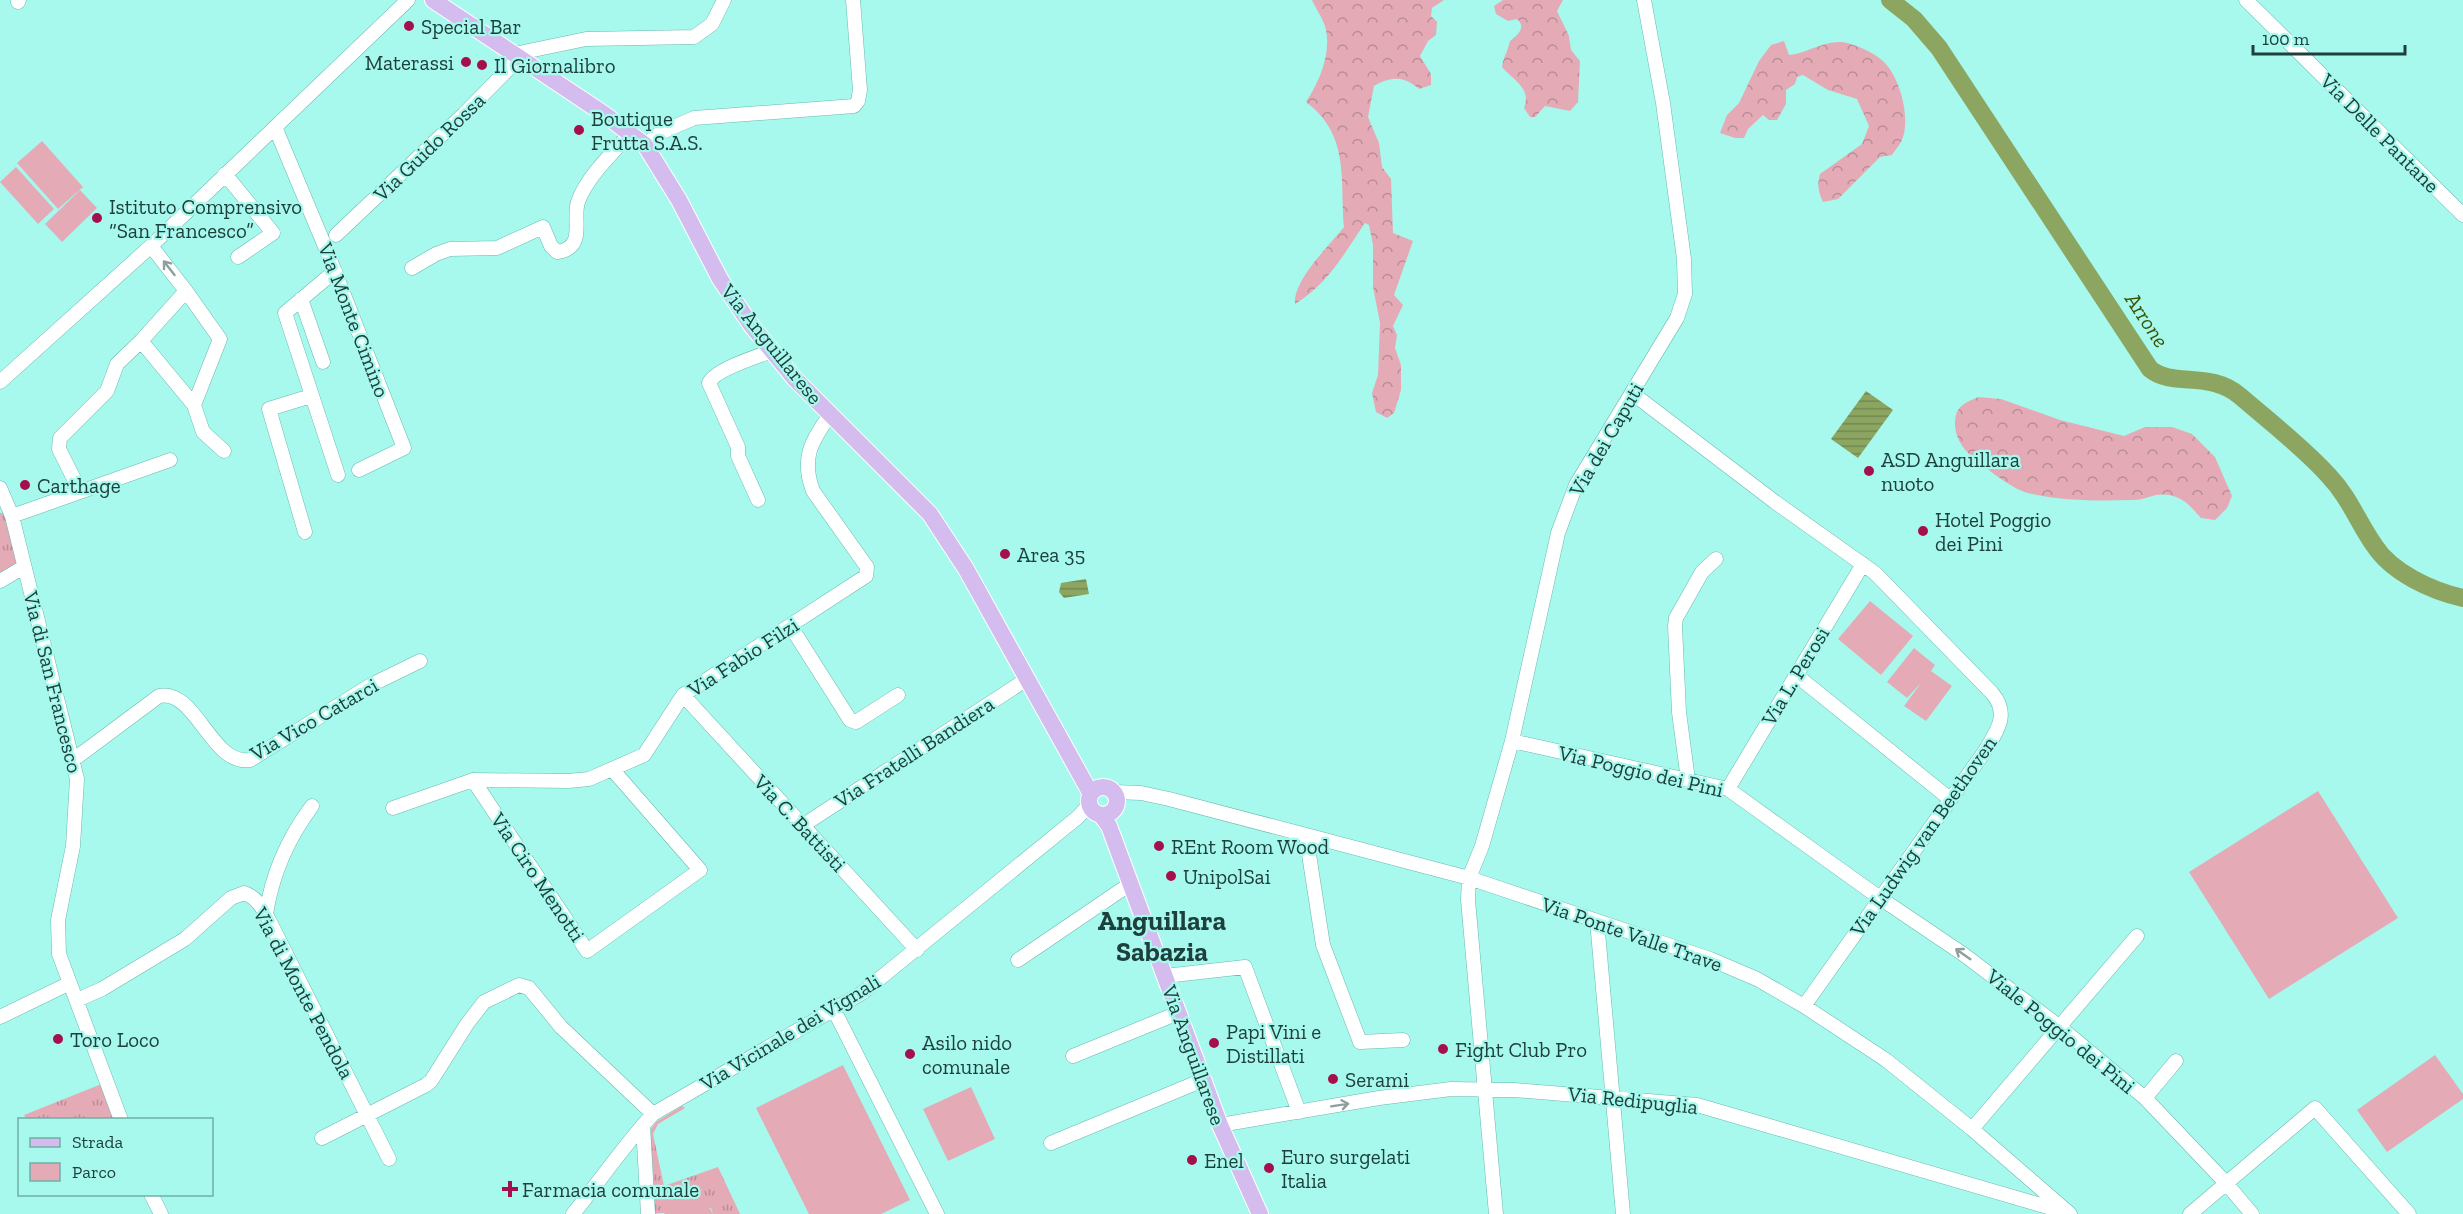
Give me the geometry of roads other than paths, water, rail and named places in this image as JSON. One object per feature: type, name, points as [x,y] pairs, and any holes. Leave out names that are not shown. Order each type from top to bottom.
[{"type":"main road","name":"Via Anguillarese","points":[[433,0],[645,145],[679,200],[720,279],[772,351],[794,378],[930,514],[966,568],[1079,772],[1106,804],[1130,884],[1220,1125],[1261,1214]]},
{"type":"street","points":[[0,382],[151,246],[408,0]]},
{"type":"street","points":[[517,56],[586,39],[694,37],[712,24],[724,0]]},
{"type":"street","points":[[645,145],[660,132],[694,118],[854,106],[858,101],[860,90],[853,0]]},
{"type":"street","name":"Via dei Caputi","points":[[1469,878],[1482,846],[1512,741],[1558,533],[1576,485],[1677,318],[1685,294],[1684,259],[1663,103],[1644,0]]},
{"type":"street","name":"Via Delle Pantane","points":[[2246,0],[2463,215]]},
{"type":"street","name":"Via Guido Rossa","points":[[336,235],[471,107],[517,56]]},
{"type":"street","name":"Via Monte Cimino","points":[[275,127],[335,271],[404,448],[359,470]]},
{"type":"street","points":[[412,268],[450,249],[497,248],[543,227],[551,246],[557,252],[572,244],[579,232],[575,213],[579,200],[601,165],[630,134]]},
{"type":"street","points":[[225,174],[273,233],[238,258]]},
{"type":"street","points":[[151,246],[220,339],[194,405]]},
{"type":"street","points":[[335,271],[285,312],[338,474]]},
{"type":"street","points":[[80,491],[59,449],[60,438],[107,391],[117,364],[186,291]]},
{"type":"street","points":[[301,299],[323,362]]},
{"type":"street","points":[[141,341],[194,405],[203,432],[224,451]]},
{"type":"street","points":[[758,500],[738,456],[738,447],[709,383],[711,378],[725,370],[772,351]]},
{"type":"street","name":"Via Ludwig van Beethoven","points":[[1632,393],[1775,502],[1863,564],[1884,582],[1999,704],[2002,717],[1998,729],[1804,1006]]},
{"type":"street","points":[[304,532],[269,409],[311,396]]},
{"type":"street","name":"Via Fabio Filzi","points":[[393,808],[473,780],[568,781],[589,779],[644,755],[683,695],[791,627],[866,576],[867,567],[813,491],[808,477],[807,463],[810,448],[816,434],[830,415]]},
{"type":"street","points":[[12,516],[170,460]]},
{"type":"street","name":"Via di San Francesco","points":[[2,497],[12,516],[77,779],[73,846],[58,920],[59,954],[121,1118]]},
{"type":"street","points":[[1688,780],[1679,712],[1676,618],[1702,572],[1716,559]]},
{"type":"street","name":"Via L. Perosi","points":[[1728,789],[1863,564]]},
{"type":"street","points":[[0,581],[24,567]]},
{"type":"street","points":[[791,627],[850,720],[856,722],[898,694]]},
{"type":"street","name":"Via Vico Catarci","points":[[73,760],[159,696],[165,694],[178,698],[227,754],[241,761],[250,760],[371,685],[420,661]]},
{"type":"street","points":[[1796,675],[1950,799]]},
{"type":"street","name":"Via Fratelli Bandiera","points":[[802,826],[1027,679]]},
{"type":"street","name":"Via C. Battisti","points":[[683,695],[917,950]]},
{"type":"street","name":"Via Poggio dei Pini","points":[[1512,741],[1728,789],[1880,898]]},
{"type":"street","name":"Via Ciro Menotti","points":[[473,780],[587,951],[700,872],[700,869],[612,769]]},
{"type":"street","name":"Via Ponte Valle Trave","points":[[1106,804],[1169,799],[1469,878],[1710,959],[1757,979],[1804,1006],[1886,1060],[1972,1129],[2070,1214]]},
{"type":"street","name":"Via Vicinale dei Vignali","points":[[573,1214],[606,1175],[628,1141],[653,1114],[862,993],[1078,817],[1106,804]]},
{"type":"street","points":[[266,914],[270,889],[289,843],[312,806]]},
{"type":"street","points":[[1306,835],[1323,945],[1360,1042],[1403,1040]]},
{"type":"street","points":[[1469,878],[1468,900],[1496,1214]]},
{"type":"street","points":[[1018,960],[1130,884]]},
{"type":"street","name":"Via di Monte Pendola","points":[[77,1000],[102,989],[185,939],[231,898],[240,894],[249,894],[266,914],[389,1159]]},
{"type":"street","name":"Viale Poggio dei Pini","points":[[1880,898],[1963,954],[2060,1027],[2145,1098],[2226,1183],[2252,1214]]},
{"type":"street","points":[[1597,921],[1623,1214]]},
{"type":"street","points":[[1972,1129],[2137,936]]},
{"type":"street","points":[[1165,976],[1245,967],[1299,1112]]},
{"type":"street","points":[[0,1017],[70,983]]},
{"type":"street","points":[[322,1138],[368,1116],[431,1081],[467,1024],[484,1002],[519,985],[529,988],[561,1027],[653,1114]]},
{"type":"street","points":[[834,1010],[937,1214]]},
{"type":"street","points":[[1073,1056],[1178,1013]]},
{"type":"street","points":[[2145,1098],[2176,1061]]},
{"type":"street","points":[[1051,1143],[1203,1080]]},
{"type":"street","name":"Via Redipuglia","points":[[1220,1125],[1451,1089],[1613,1097],[1697,1105],[2070,1214]]},
{"type":"street","points":[[2190,1214],[2314,1108],[2409,1214]]},
{"type":"street","points":[[643,1125],[648,1214]]},
{"type":"street","points":[[152,1196],[161,1214]]},
{"type":"waterway","name":"Arrone","points":[[1890,0],[1914,19],[1939,48],[2150,369],[2170,378],[2217,383],[2240,396],[2298,445],[2329,476],[2342,492],[2374,545],[2391,564],[2426,586],[2463,598]]},
{"type":"place","name":"Special Bar","points":[[409,26]]},
{"type":"place","name":"Materassi","points":[[466,62]]},
{"type":"place","name":"Il Giornalibro","points":[[482,65]]},
{"type":"place","name":"Boutique Frutta S.A.S.","points":[[579,130]]},
{"type":"place","name":"Istituto Comprensivo “San Francesco”","points":[[97,218]]},
{"type":"place","name":"ASD Anguillara nuoto","points":[[1869,471]]},
{"type":"place","name":"Carthage","points":[[25,485]]},
{"type":"place","name":"Hotel Poggio dei Pini","points":[[1923,531]]},
{"type":"place","name":"Area 35","points":[[1005,554]]},
{"type":"place","name":"REnt Room Wood","points":[[1159,846]]},
{"type":"place","name":"UnipolSai","points":[[1171,876]]},
{"type":"place","name":"Toro Loco","points":[[58,1039]]},
{"type":"place","name":"Papi Vini e Distillati","points":[[1214,1043]]},
{"type":"place","name":"Fight Club Pro","points":[[1443,1049]]},
{"type":"place","name":"Asilo nido comunale","points":[[910,1054]]},
{"type":"place","name":"Serami","points":[[1333,1079]]},
{"type":"place","name":"Enel","points":[[1192,1160]]},
{"type":"place","name":"Euro surgelati Italia","points":[[1269,1168]]},
{"type":"place","name":"Farmacia comunale","points":[[510,1189]]},
{"type":"district","name":"Anguillara Sabazia","points":[[1162,936]]}]
